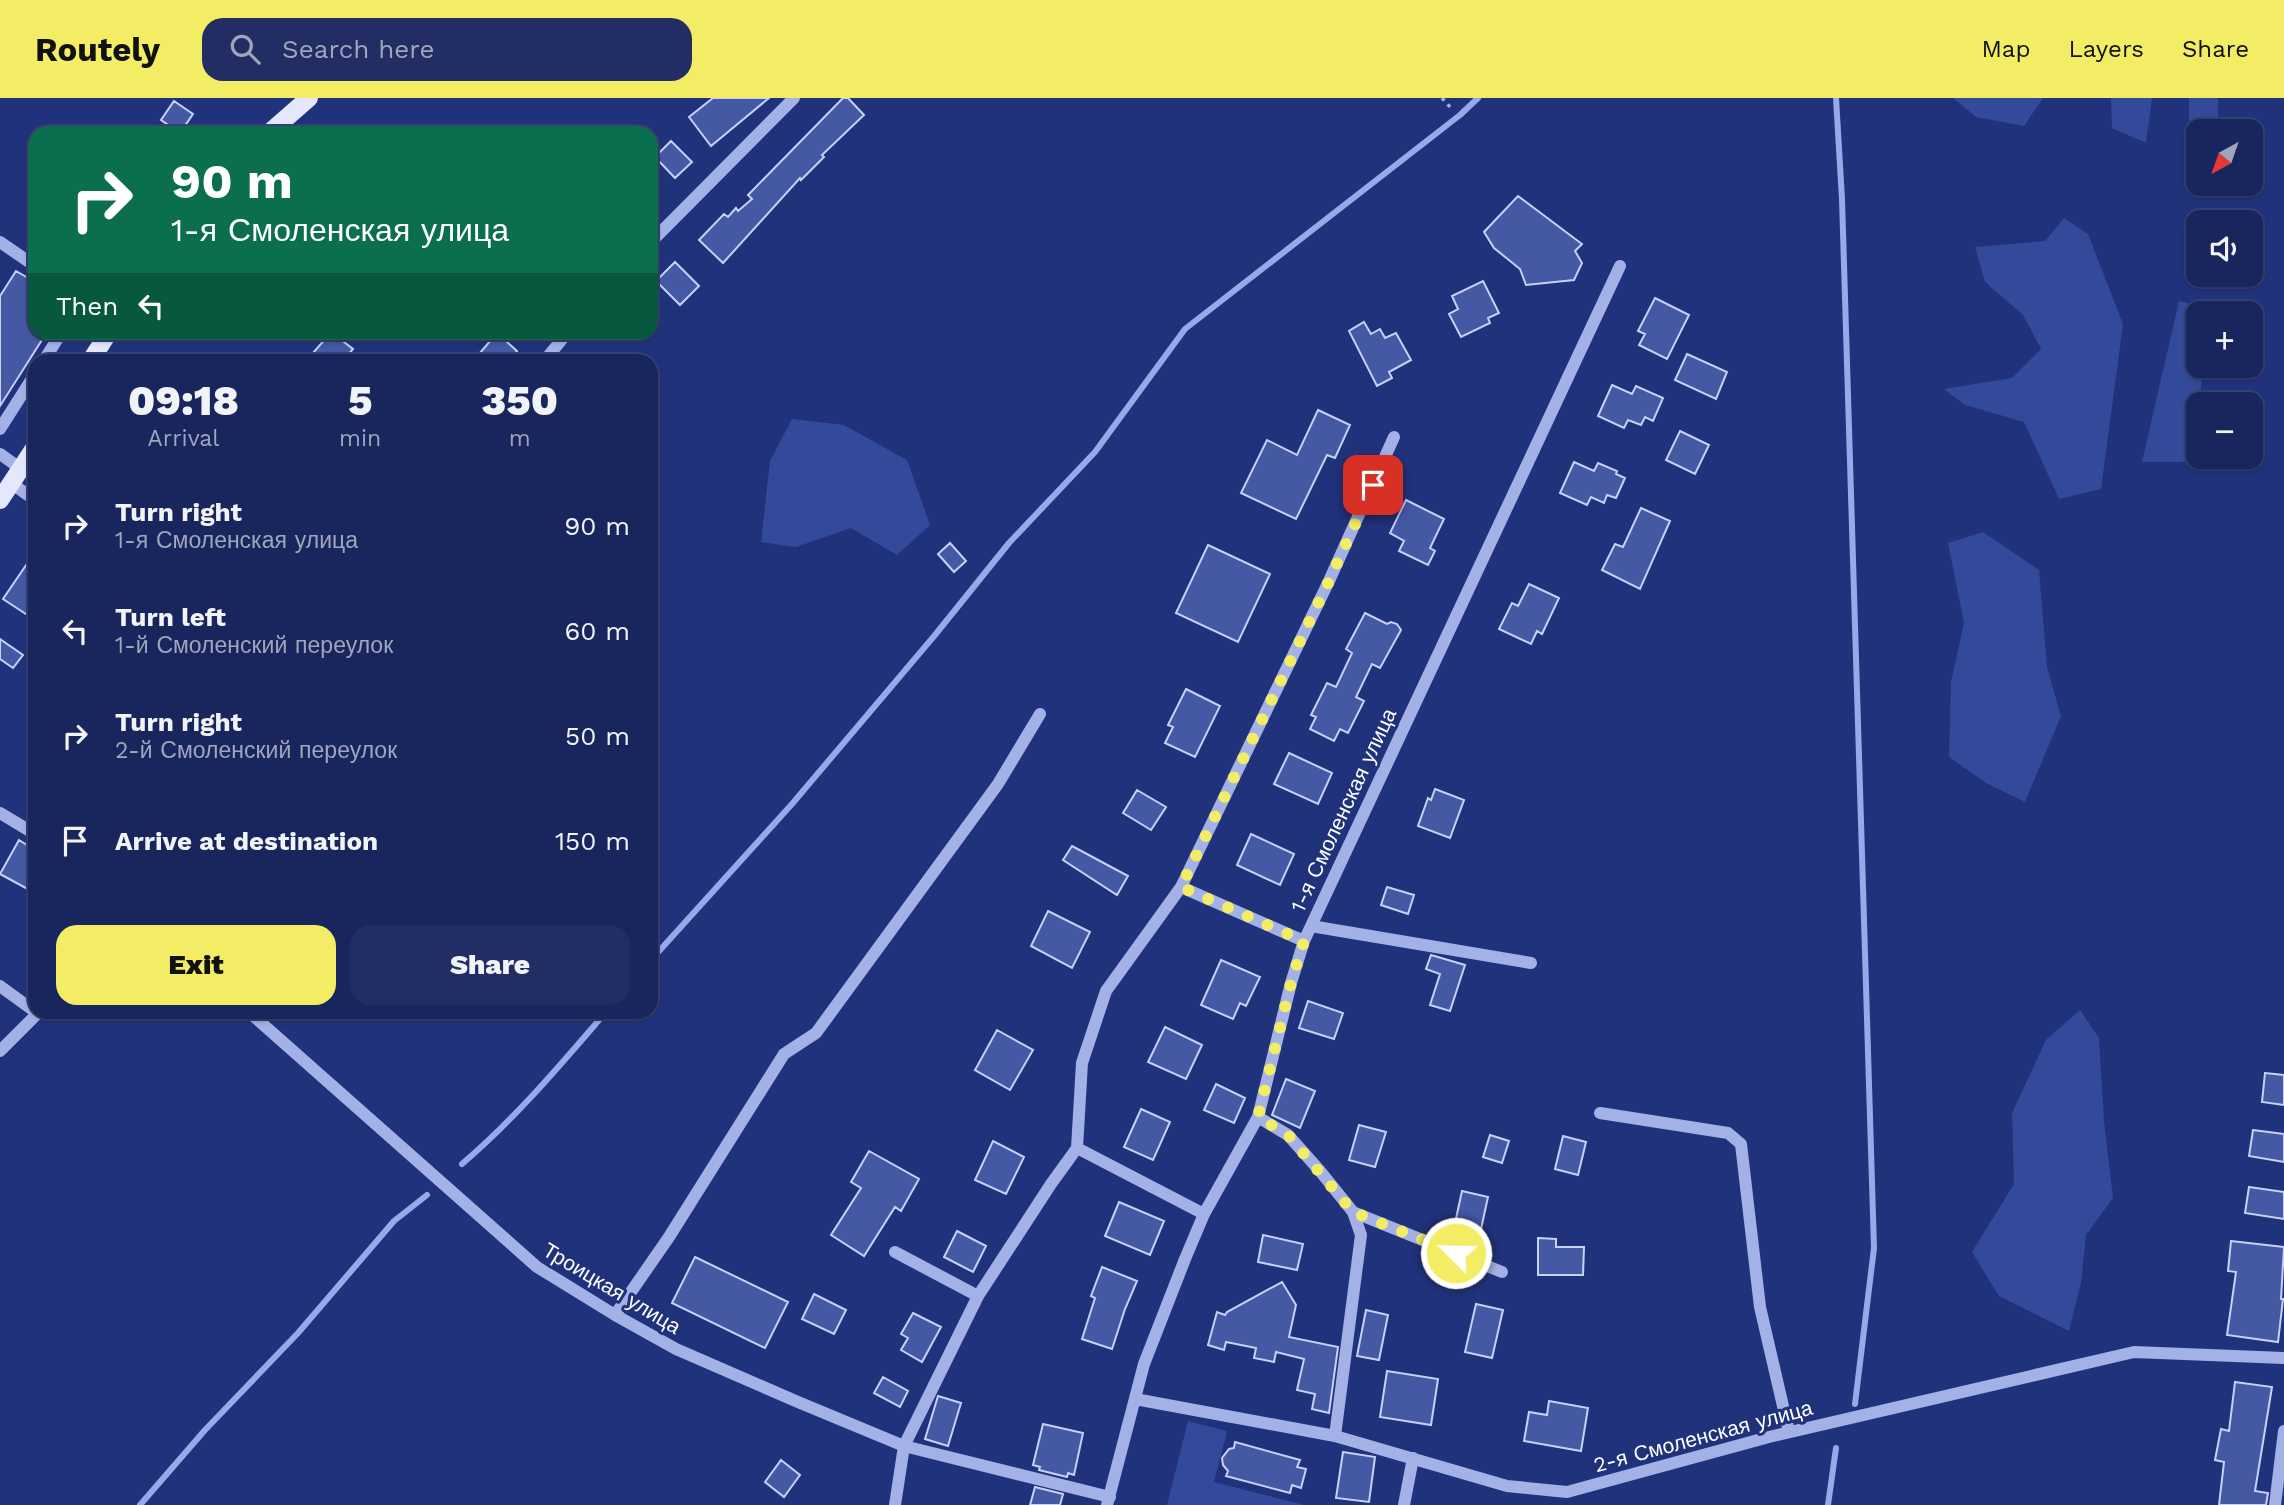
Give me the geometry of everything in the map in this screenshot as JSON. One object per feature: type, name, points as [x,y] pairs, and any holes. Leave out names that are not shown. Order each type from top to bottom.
[{"type":"main road","points":[[277,126],[309,98]]},
{"type":"main road","points":[[0,500],[28,458]]},
{"type":"street","points":[[658,235],[794,98]]},
{"type":"street","points":[[0,242],[28,261]]},
{"type":"street","name":"1-я Смоленская улица","points":[[1109,1501],[1144,1364],[1204,1214],[1258,1117],[1304,941],[1620,266]]},
{"type":"street","points":[[550,354],[561,340]]},
{"type":"street","points":[[0,429],[28,385]]},
{"type":"street","points":[[895,1505],[904,1446],[978,1296],[1077,1148],[1082,1063],[1106,991],[1181,887],[1329,581],[1394,437]]},
{"type":"street","points":[[0,454],[28,491]]},
{"type":"street","points":[[615,1315],[669,1237],[784,1054],[817,1033],[998,784],[1040,714]]},
{"type":"street","points":[[0,813],[28,830]]},
{"type":"street","points":[[1181,887],[1304,941]]},
{"type":"street","points":[[1311,926],[1531,963]]},
{"type":"street","points":[[0,986],[28,1005]]},
{"type":"street","points":[[0,1051],[31,1019]]},
{"type":"street","name":"Троицкая улица","points":[[257,1019],[537,1267],[676,1349],[904,1446]]},
{"type":"street","points":[[1600,1112],[1728,1133],[1741,1144],[1760,1307],[1789,1432]]},
{"type":"street","points":[[1258,1117],[1288,1135],[1353,1212],[1361,1235],[1335,1436]]},
{"type":"street","points":[[1077,1148],[1204,1214]]},
{"type":"street","points":[[1353,1212],[1502,1272]]},
{"type":"street","points":[[895,1252],[978,1296]]},
{"type":"street","name":"2-я Смоленская улица","points":[[1135,1399],[1335,1436],[1507,1486],[1567,1492],[1789,1432],[2134,1352],[2284,1359]]},
{"type":"street","points":[[2275,1505],[2284,1431]]},
{"type":"street","points":[[904,1446],[1109,1501]]},
{"type":"street","points":[[1404,1505],[1413,1458]]},
{"type":"path","points":[[1442,98],[1451,108]]},
{"type":"shaded area","points":[[1953,98],[2043,98],[2024,126],[1976,117]]},
{"type":"shaded area","points":[[2111,98],[2152,98],[2146,143],[2112,128]]},
{"type":"shaded area","points":[[2189,98],[2218,98],[2218,119],[2189,119]]},
{"type":"shaded area","points":[[2064,218],[2088,234],[2123,324],[2101,489],[2059,499],[2024,422],[1965,405],[1944,389],[2012,378],[2041,349],[2023,315],[1985,282],[1975,247],[2045,241]]},
{"type":"shaded area","points":[[2179,301],[2186,303],[2186,378],[2202,378],[2201,392],[2186,392],[2186,462],[2142,462]]},
{"type":"shaded area","points":[[792,419],[844,425],[907,460],[930,525],[897,555],[851,528],[796,547],[761,542],[770,461]]},
{"type":"shaded area","points":[[1983,532],[2039,570],[2047,667],[2061,716],[2025,802],[1986,783],[1949,757],[1951,682],[1964,623],[1948,543]]},
{"type":"shaded area","points":[[2080,1010],[2099,1038],[2104,1121],[2113,1198],[2086,1235],[2081,1283],[2069,1331],[1999,1296],[1972,1252],[2014,1184],[2012,1113],[2046,1040]]},
{"type":"shaded area","points":[[1188,1421],[1227,1431],[1214,1482],[1304,1505],[1167,1505]]},
{"type":"building","points":[[713,98],[769,98],[711,146],[689,117]]},
{"type":"building","points":[[843,98],[848,98],[864,115],[822,155],[824,157],[801,180],[800,178],[723,263],[699,240],[724,214],[728,217],[736,208],[738,211],[752,199],[748,195]]},
{"type":"building","points":[[174,101],[193,114],[185,126],[170,126],[161,120]]},
{"type":"building","points":[[671,141],[692,162],[675,178],[658,160],[658,154]]},
{"type":"building","points":[[1518,196],[1582,244],[1575,251],[1582,263],[1574,280],[1526,285],[1520,269],[1494,248],[1484,232]]},
{"type":"building","points":[[675,262],[699,286],[680,305],[658,283],[658,279]]},
{"type":"building","points":[[16,271],[28,278],[28,340],[42,340],[33,354],[28,354],[28,362],[0,406],[0,296]]},
{"type":"building","points":[[1483,281],[1499,313],[1488,318],[1490,323],[1461,337],[1449,314],[1458,309],[1452,296]]},
{"type":"building","points":[[1655,298],[1689,315],[1667,359],[1639,345],[1645,334],[1638,331]]},
{"type":"building","points":[[1364,322],[1371,334],[1380,329],[1385,338],[1396,333],[1411,360],[1389,372],[1392,378],[1377,386],[1349,331]]},
{"type":"building","points":[[324,340],[341,340],[353,349],[349,354],[312,354]]},
{"type":"building","points":[[491,340],[505,340],[517,351],[514,354],[479,354]]},
{"type":"building","points":[[1687,354],[1727,372],[1716,399],[1675,380]]},
{"type":"building","points":[[1612,385],[1632,394],[1636,386],[1663,398],[1653,421],[1645,417],[1641,425],[1628,420],[1624,428],[1598,416]]},
{"type":"building","points":[[1318,410],[1350,425],[1335,458],[1327,455],[1296,519],[1241,493],[1267,440],[1297,455]]},
{"type":"building","points":[[1680,431],[1709,445],[1695,474],[1666,460]]},
{"type":"building","points":[[1574,462],[1594,471],[1598,463],[1617,471],[1616,474],[1625,478],[1616,498],[1607,495],[1604,503],[1591,497],[1587,505],[1560,493]]},
{"type":"building","points":[[1406,500],[1444,519],[1430,548],[1435,551],[1428,565],[1399,551],[1404,541],[1390,533]]},
{"type":"building","points":[[1641,508],[1670,521],[1640,589],[1602,570],[1615,544],[1623,547]]},
{"type":"building","points":[[950,543],[966,561],[954,572],[938,554]]},
{"type":"building","points":[[1208,545],[1270,574],[1238,642],[1176,613]]},
{"type":"building","points":[[28,562],[28,615],[3,599]]},
{"type":"building","points":[[1529,584],[1559,598],[1542,634],[1537,631],[1531,644],[1499,629],[1512,603],[1518,606]]},
{"type":"building","points":[[1365,613],[1387,624],[1397,624],[1401,630],[1380,668],[1372,664],[1356,697],[1364,701],[1348,733],[1340,729],[1334,741],[1310,729],[1316,717],[1311,715],[1327,683],[1336,687],[1352,653],[1346,649]]},
{"type":"building","points":[[0,639],[23,655],[13,668],[0,659]]},
{"type":"building","points":[[1186,689],[1220,706],[1195,757],[1165,743],[1173,727],[1168,725]]},
{"type":"building","points":[[1289,753],[1332,773],[1318,804],[1274,784]]},
{"type":"building","points":[[1435,789],[1464,800],[1450,838],[1418,826],[1428,798],[1431,800]]},
{"type":"building","points":[[1137,790],[1166,807],[1151,830],[1123,813]]},
{"type":"building","points":[[1251,834],[1294,854],[1280,885],[1237,865]]},
{"type":"building","points":[[19,840],[28,846],[28,889],[0,874]]},
{"type":"building","points":[[1072,846],[1128,876],[1117,895],[1063,860]]},
{"type":"building","points":[[1387,887],[1414,895],[1408,914],[1381,905]]},
{"type":"building","points":[[1048,911],[1090,932],[1072,968],[1031,946]]},
{"type":"building","points":[[1431,955],[1465,965],[1450,1011],[1430,1005],[1440,974],[1426,969]]},
{"type":"building","points":[[1221,960],[1260,977],[1246,1006],[1240,1003],[1233,1019],[1201,1005]]},
{"type":"building","points":[[1308,1001],[1343,1013],[1334,1039],[1299,1028]]},
{"type":"building","points":[[1165,1027],[1202,1045],[1186,1079],[1148,1062]]},
{"type":"building","points":[[997,1030],[1033,1050],[1010,1090],[975,1070]]},
{"type":"building","points":[[2265,1073],[2284,1075],[2284,1105],[2262,1102]]},
{"type":"building","points":[[1286,1079],[1315,1091],[1300,1128],[1272,1115]]},
{"type":"building","points":[[1216,1084],[1245,1098],[1234,1123],[1204,1110]]},
{"type":"building","points":[[1141,1109],[1170,1122],[1153,1160],[1124,1147]]},
{"type":"building","points":[[1359,1125],[1386,1132],[1375,1167],[1349,1160]]},
{"type":"building","points":[[2253,1130],[2284,1134],[2284,1162],[2249,1156]]},
{"type":"building","points":[[1490,1135],[1509,1141],[1502,1163],[1483,1157]]},
{"type":"building","points":[[1563,1136],[1586,1142],[1578,1175],[1555,1169]]},
{"type":"building","points":[[993,1141],[1024,1157],[1006,1194],[975,1180]]},
{"type":"building","points":[[869,1151],[919,1179],[901,1211],[895,1207],[864,1256],[831,1235],[861,1188],[851,1182]]},
{"type":"building","points":[[2249,1187],[2284,1192],[2284,1219],[2245,1213]]},
{"type":"building","points":[[1462,1191],[1488,1197],[1478,1243],[1452,1237]]},
{"type":"building","points":[[1119,1202],[1164,1221],[1150,1255],[1105,1236]]},
{"type":"building","points":[[957,1231],[986,1246],[973,1272],[944,1257]]},
{"type":"building","points":[[1263,1235],[1303,1244],[1297,1270],[1258,1262]]},
{"type":"building","points":[[1538,1238],[1556,1239],[1556,1247],[1584,1247],[1583,1275],[1538,1275]]},
{"type":"building","points":[[2231,1241],[2284,1247],[2283,1299],[2278,1342],[2227,1335],[2236,1272],[2228,1271]]},
{"type":"building","points":[[695,1257],[788,1302],[765,1348],[672,1303]]},
{"type":"building","points":[[1102,1267],[1137,1281],[1112,1349],[1082,1339],[1095,1298],[1091,1296]]},
{"type":"building","points":[[1282,1282],[1296,1305],[1289,1337],[1338,1347],[1329,1413],[1312,1409],[1315,1394],[1297,1390],[1304,1359],[1276,1352],[1274,1362],[1254,1358],[1256,1348],[1226,1342],[1224,1350],[1208,1345],[1217,1312],[1225,1315]]},
{"type":"building","points":[[814,1294],[846,1310],[834,1334],[802,1319]]},
{"type":"building","points":[[1476,1304],[1503,1310],[1492,1358],[1465,1352]]},
{"type":"building","points":[[1366,1310],[1388,1315],[1379,1360],[1357,1356]]},
{"type":"building","points":[[913,1313],[941,1327],[922,1362],[901,1350],[908,1338],[901,1334]]},
{"type":"building","points":[[1387,1371],[1438,1379],[1431,1425],[1380,1417]]},
{"type":"building","points":[[883,1377],[908,1391],[900,1407],[874,1393]]},
{"type":"building","points":[[2235,1382],[2272,1387],[2255,1491],[2268,1493],[2266,1505],[2219,1505],[2224,1462],[2215,1460],[2221,1429],[2229,1431]]},
{"type":"building","points":[[938,1396],[961,1403],[948,1446],[925,1439]]},
{"type":"building","points":[[1549,1401],[1588,1408],[1581,1451],[1524,1441],[1529,1412],[1547,1415]]},
{"type":"building","points":[[1043,1424],[1083,1433],[1074,1475],[1068,1473],[1067,1477],[1039,1470],[1040,1467],[1033,1465]]},
{"type":"building","points":[[1235,1442],[1300,1460],[1297,1467],[1306,1469],[1301,1488],[1292,1485],[1290,1493],[1226,1476],[1228,1471],[1222,1458],[1229,1449],[1234,1448]]},
{"type":"building","points":[[1343,1452],[1375,1457],[1369,1502],[1336,1498]]},
{"type":"building","points":[[781,1460],[800,1475],[784,1497],[765,1482]]},
{"type":"building","points":[[1035,1487],[1063,1494],[1060,1505],[1030,1505]]},
{"type":"waterway","points":[[658,952],[792,804],[1009,543],[1095,452],[1185,329],[1460,115],[1478,98]]},
{"type":"waterway","points":[[1836,98],[1842,199],[1874,1248],[1855,1404]]},
{"type":"waterway","points":[[462,1164],[519,1110],[600,1019]]},
{"type":"waterway","points":[[140,1505],[205,1430],[298,1333],[394,1221],[427,1195]]},
{"type":"waterway","points":[[1828,1505],[1836,1448]]},
{"type":"route","points":[[1373,485],[1181,887],[1304,941],[1258,1117],[1288,1135],[1353,1212],[1456,1253]]}]
